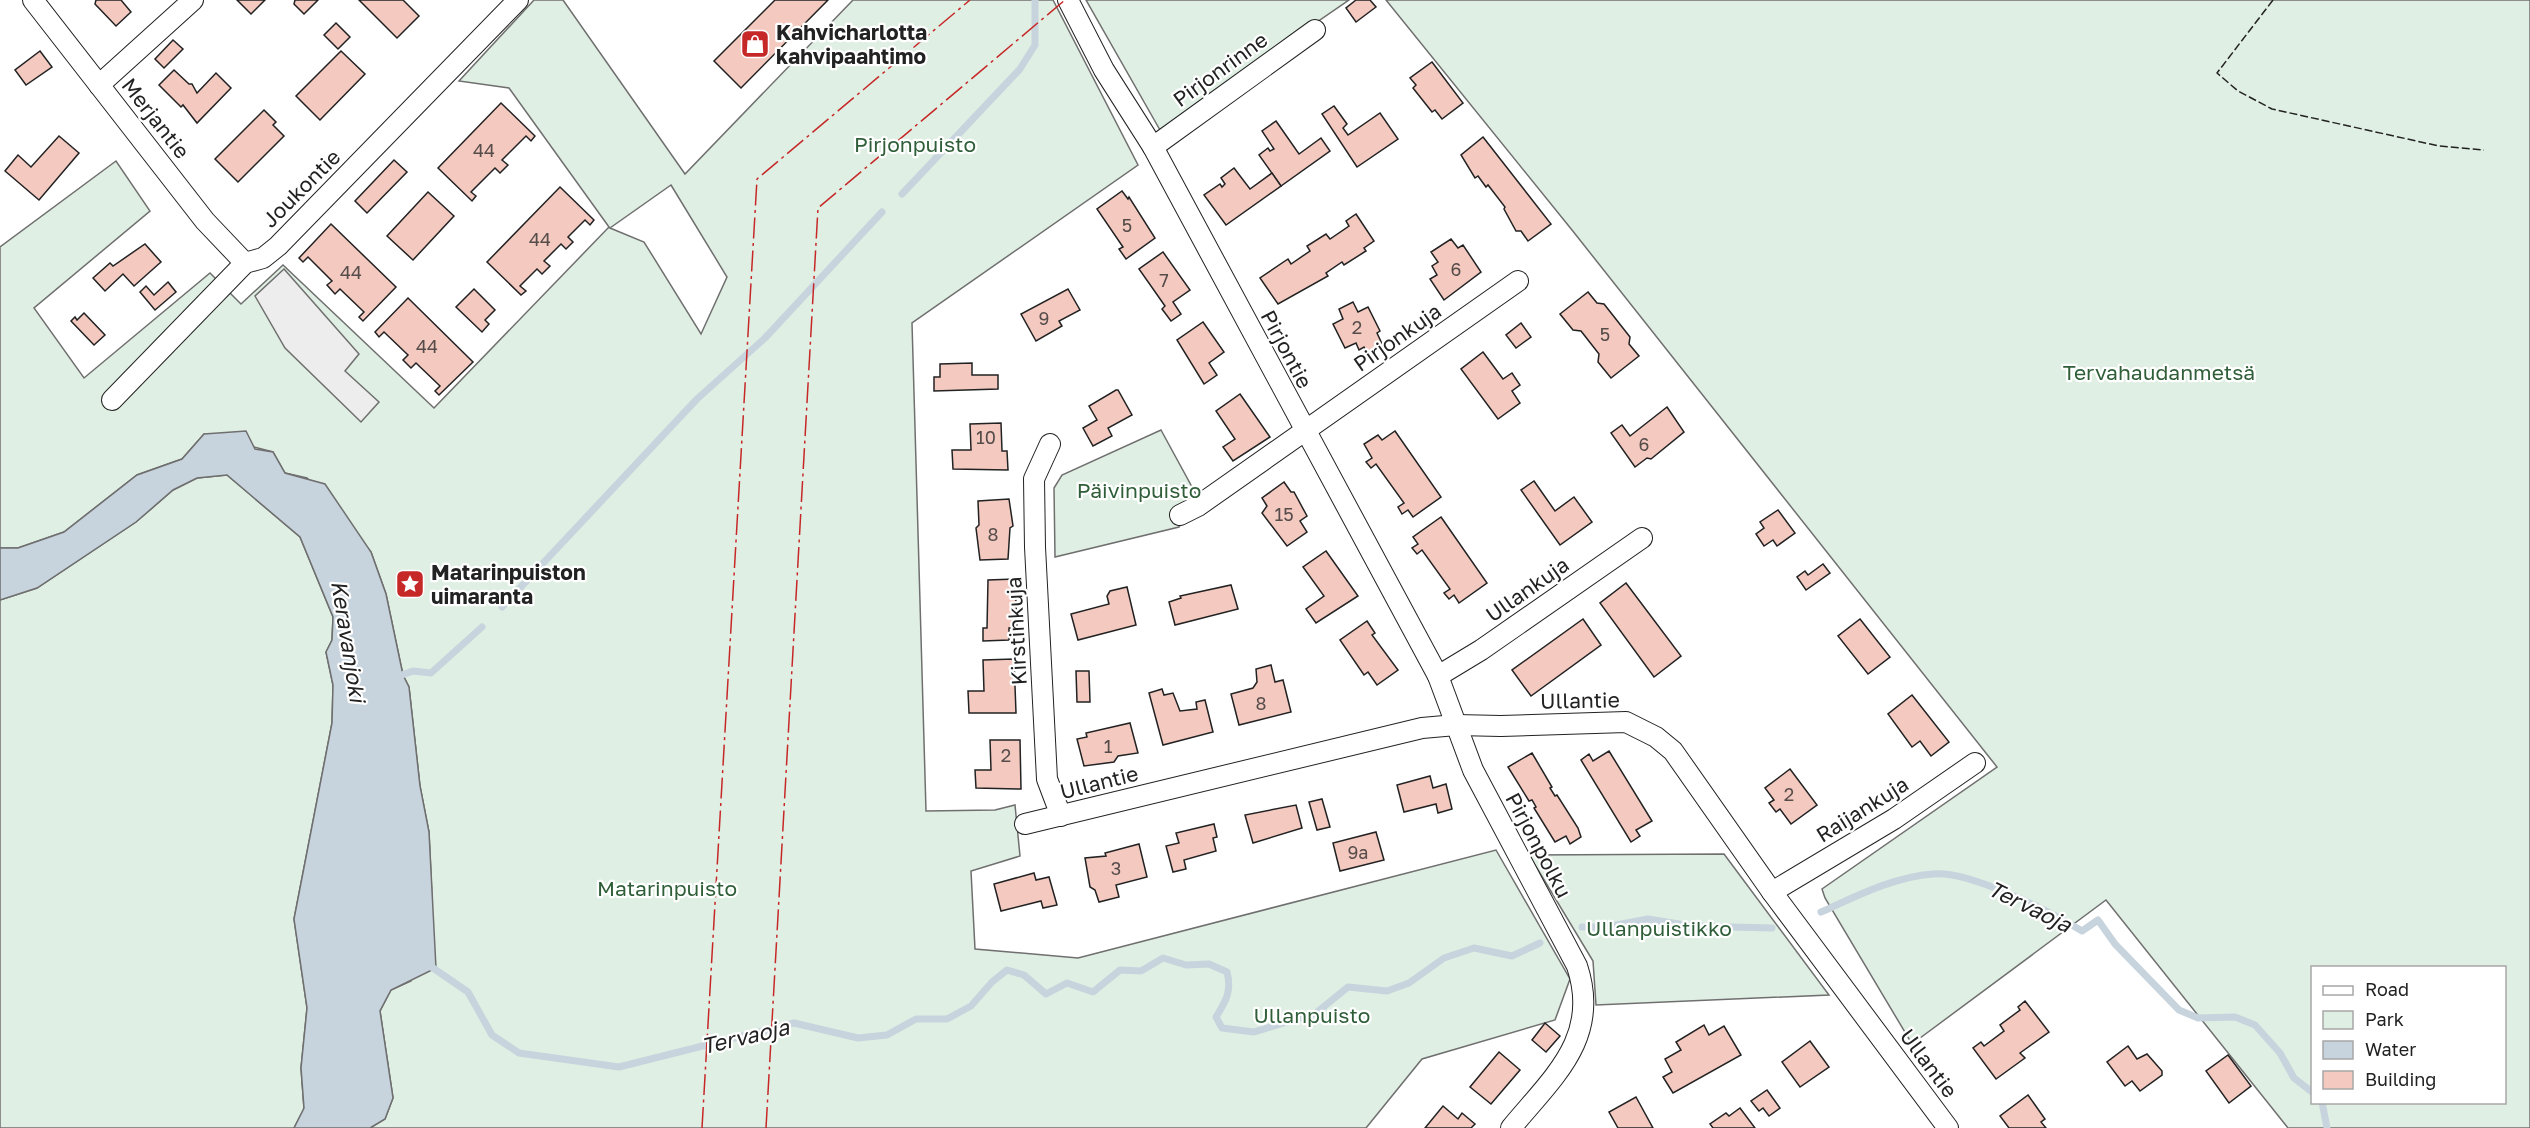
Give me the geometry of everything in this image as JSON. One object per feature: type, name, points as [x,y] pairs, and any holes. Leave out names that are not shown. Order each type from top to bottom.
[{"type":"street","name":"Merjantie","points":[[33,0],[205,221],[245,263]]},
{"type":"street","points":[[99,85],[193,0]]},
{"type":"street","name":"Joukontie","points":[[112,400],[245,263],[263,258],[278,246],[518,0]]},
{"type":"street","name":"Pirjontie","points":[[1068,0],[1104,70],[1153,147],[1304,432],[1438,676],[1456,725]]},
{"type":"street","name":"Pirjonrinne","points":[[1153,147],[1315,30]]},
{"type":"street","name":"Pirjonkuja","points":[[1180,515],[1198,506],[1518,281]]},
{"type":"street","name":"Kirstinkuja","points":[[1050,444],[1035,480],[1035,547],[1047,779],[1061,816]]},
{"type":"street","name":"Ullankuja","points":[[1438,676],[1481,650],[1642,538]]},
{"type":"street","name":"Ullantie","points":[[1025,824],[1422,728],[1456,725],[1626,722],[1646,732],[1673,751],[1772,892],[1948,1128]]},
{"type":"street","name":"Pirjonpolku","points":[[1456,725],[1473,770],[1577,966],[1584,988],[1581,1031],[1571,1055],[1511,1128]]},
{"type":"street","name":"Raijankuja","points":[[1772,892],[1893,819],[1975,763]]},
{"type":"green space","points":[[534,0],[563,0],[685,174],[853,0],[1053,0],[1138,165],[912,323],[926,811],[995,810],[1015,805],[1020,856],[971,871],[975,949],[1078,958],[1496,850],[1570,979],[1555,1020],[1422,1059],[1366,1128],[370,1128],[385,1119],[393,1098],[380,1011],[391,990],[411,981],[432,897],[429,832],[420,786],[409,687],[403,675],[386,594],[371,552],[307,478],[285,473],[273,452],[204,434],[182,459],[137,475],[64,532],[18,548],[0,548],[0,247],[116,161],[150,211],[34,308],[84,378],[210,273],[241,304],[283,265],[434,408],[609,227],[509,88],[459,81]],"holes":[[[671,185],[727,277],[701,334],[644,242],[610,228]]]},
{"type":"green space","points":[[1086,0],[1349,0],[1160,130]]},
{"type":"green space","name":"Tervahaudanmetsä","points":[[1386,0],[2530,0],[2530,1128],[2288,1128],[2106,900],[1912,1044],[1825,898],[1822,889],[1997,767],[1572,230]]},
{"type":"green space","name":"Päivinpuisto","points":[[1161,430],[1198,498],[1179,527],[1055,557],[1054,488],[1062,475]]},
{"type":"green space","points":[[227,475],[300,537],[333,617],[332,640],[326,652],[333,685],[332,723],[294,919],[307,1008],[301,1068],[304,1109],[294,1128],[0,1128],[0,600],[37,588],[136,522],[173,490],[197,478]]},
{"type":"green space","name":"Ullanpuistikko","points":[[1724,854],[1829,995],[1596,1005],[1593,961],[1529,855]]},
{"type":"shaded area","points":[[284,269],[359,354],[345,371],[379,402],[361,422],[285,348],[255,296]]},
{"type":"water","name":"Keravanjoki","points":[[246,431],[255,449],[273,452],[285,473],[325,484],[371,552],[386,594],[403,675],[409,687],[420,786],[429,832],[436,968],[391,990],[380,1011],[393,1098],[385,1119],[370,1128],[294,1128],[304,1108],[301,1068],[307,1008],[294,919],[332,723],[333,685],[326,652],[332,640],[333,617],[300,537],[227,475],[197,478],[173,490],[136,522],[37,588],[0,600],[0,548],[18,548],[64,532],[137,475],[182,459],[204,434]]},
{"type":"building","points":[[96,0],[121,0],[131,12],[116,26],[95,4]]},
{"type":"building","points":[[237,0],[265,0],[251,14]]},
{"type":"building","points":[[295,0],[318,0],[304,14],[294,4]]},
{"type":"building","points":[[359,0],[403,0],[419,16],[397,38]]},
{"type":"building","points":[[775,0],[828,0],[741,88],[714,61]]},
{"type":"building","points":[[1356,0],[1370,0],[1376,7],[1356,22],[1346,8]]},
{"type":"building","points":[[336,23],[350,37],[338,49],[324,35]]},
{"type":"building","points":[[173,40],[183,49],[164,68],[155,59]]},
{"type":"building","points":[[40,51],[52,67],[26,85],[15,70]]},
{"type":"building","points":[[341,51],[365,74],[320,120],[296,96]]},
{"type":"building","points":[[1432,62],[1463,103],[1442,119],[1435,110],[1432,112],[1413,88],[1416,85],[1410,78]]},
{"type":"building","points":[[174,70],[189,84],[192,84],[197,93],[216,73],[231,88],[197,123],[183,105],[181,107],[159,85]]},
{"type":"building","points":[[501,103],[535,136],[531,141],[526,136],[502,160],[508,165],[500,173],[495,168],[471,192],[476,196],[472,201],[438,168]]},
{"type":"building","points":[[1334,106],[1347,124],[1343,128],[1348,135],[1380,113],[1398,139],[1357,167],[1322,114]]},
{"type":"building","points":[[264,110],[276,122],[273,125],[284,136],[238,182],[215,159]]},
{"type":"building","points":[[1276,121],[1299,154],[1321,138],[1330,151],[1281,186],[1259,155],[1268,148],[1270,151],[1274,149],[1262,131]]},
{"type":"building","points":[[59,136],[79,153],[39,200],[5,171],[18,155],[31,167]]},
{"type":"building","points":[[1483,137],[1551,224],[1528,241],[1521,231],[1516,231],[1505,207],[1488,185],[1486,187],[1478,176],[1475,178],[1461,155]]},
{"type":"building","points":[[394,160],[407,172],[367,213],[355,201]]},
{"type":"building","points":[[1234,168],[1250,189],[1272,173],[1281,186],[1226,225],[1204,195],[1220,184],[1222,187],[1225,184],[1221,178]]},
{"type":"building","points":[[560,187],[594,220],[590,225],[585,220],[568,237],[573,242],[566,249],[561,244],[544,261],[550,266],[542,274],[537,269],[520,286],[526,291],[521,295],[487,262]]},
{"type":"building","points":[[1122,191],[1128,199],[1129,197],[1155,238],[1126,259],[1119,249],[1123,247],[1097,209]]},
{"type":"building","points":[[428,192],[454,216],[413,260],[387,236]]},
{"type":"building","points":[[1356,214],[1374,241],[1364,248],[1366,251],[1344,265],[1342,262],[1326,273],[1328,276],[1278,304],[1260,278],[1288,259],[1291,264],[1310,251],[1307,246],[1326,234],[1330,239],[1349,226],[1346,221]]},
{"type":"building","points":[[331,224],[396,287],[363,321],[359,317],[364,312],[340,289],[335,294],[327,285],[332,281],[308,257],[303,262],[299,258]]},
{"type":"building","points":[[1451,239],[1458,248],[1463,245],[1481,272],[1444,300],[1430,279],[1437,275],[1432,266],[1438,262],[1431,252]]},
{"type":"building","points":[[145,244],[161,262],[134,286],[123,274],[105,291],[93,278],[110,263],[113,266]]},
{"type":"building","points":[[1163,252],[1190,290],[1173,302],[1181,314],[1171,321],[1162,309],[1165,306],[1139,269]]},
{"type":"building","points":[[168,282],[176,292],[155,310],[140,292],[146,286],[154,295]]},
{"type":"building","points":[[474,289],[495,310],[485,320],[489,324],[482,332],[456,307]]},
{"type":"building","points":[[1068,289],[1080,310],[1059,321],[1062,326],[1036,341],[1021,314]]},
{"type":"building","points":[[1588,292],[1597,303],[1604,304],[1630,337],[1629,344],[1639,356],[1611,378],[1598,362],[1599,354],[1581,331],[1573,330],[1560,314]]},
{"type":"building","points":[[408,298],[473,362],[439,395],[435,391],[440,386],[416,363],[411,368],[403,360],[408,355],[384,332],[379,337],[375,332]]},
{"type":"building","points":[[1353,302],[1358,312],[1368,307],[1380,331],[1377,333],[1383,346],[1367,354],[1364,347],[1359,350],[1356,343],[1345,348],[1333,324],[1343,319],[1339,309]]},
{"type":"building","points":[[84,313],[105,335],[94,345],[71,321],[75,317],[77,320]]},
{"type":"building","points":[[1203,322],[1224,352],[1209,363],[1217,375],[1204,384],[1177,340]]},
{"type":"building","points":[[1521,323],[1531,337],[1516,348],[1506,335]]},
{"type":"building","points":[[1483,352],[1503,379],[1512,373],[1520,385],[1512,391],[1520,403],[1498,419],[1461,369]]},
{"type":"building","points":[[972,363],[972,375],[998,375],[998,389],[934,391],[934,377],[940,377],[940,364]]},
{"type":"building","points":[[1116,390],[1132,415],[1108,428],[1112,436],[1093,446],[1083,428],[1097,420],[1089,406]]},
{"type":"building","points":[[1240,394],[1270,437],[1233,461],[1223,447],[1235,439],[1216,411]]},
{"type":"building","points":[[1667,407],[1684,432],[1651,459],[1647,458],[1635,467],[1611,433],[1622,425],[1630,436]]},
{"type":"building","points":[[1001,423],[1002,451],[1007,451],[1008,470],[953,469],[952,450],[971,450],[970,424]]},
{"type":"building","points":[[1395,431],[1441,497],[1413,517],[1408,510],[1402,514],[1398,507],[1404,503],[1376,464],[1371,468],[1366,462],[1372,458],[1364,444],[1378,435],[1382,440]]},
{"type":"building","points":[[1534,481],[1555,511],[1574,497],[1592,522],[1560,545],[1521,490]]},
{"type":"building","points":[[1284,482],[1291,492],[1294,492],[1307,516],[1300,521],[1307,532],[1287,546],[1262,513],[1267,506],[1262,498]]},
{"type":"building","points":[[1009,499],[1013,526],[1010,528],[1008,559],[980,560],[976,528],[979,525],[978,501]]},
{"type":"building","points":[[1778,510],[1795,533],[1777,546],[1773,540],[1764,546],[1756,534],[1764,528],[1760,522]]},
{"type":"building","points":[[1441,517],[1487,583],[1459,603],[1454,595],[1449,599],[1444,593],[1450,589],[1422,550],[1417,554],[1412,548],[1418,544],[1413,537]]},
{"type":"building","points":[[1326,551],[1358,596],[1316,623],[1306,609],[1324,596],[1303,567]]},
{"type":"building","points":[[1823,564],[1830,573],[1806,590],[1797,577],[1805,571],[1808,575]]},
{"type":"building","points":[[1015,579],[1017,628],[1009,628],[1009,640],[983,641],[983,628],[987,628],[988,580]]},
{"type":"building","points":[[1626,583],[1681,656],[1654,677],[1600,603]]},
{"type":"building","points":[[1231,585],[1238,609],[1175,625],[1169,602],[1181,598],[1180,596]]},
{"type":"building","points":[[1127,587],[1136,625],[1078,640],[1071,614],[1109,604],[1107,596],[1110,591]]},
{"type":"building","points":[[1583,619],[1601,645],[1531,696],[1512,670]]},
{"type":"building","points":[[1860,619],[1890,657],[1868,674],[1838,636]]},
{"type":"building","points":[[1367,621],[1375,633],[1372,635],[1398,670],[1377,685],[1368,672],[1364,675],[1340,640]]},
{"type":"building","points":[[1014,659],[1016,713],[969,713],[968,691],[984,691],[983,660]]},
{"type":"building","points":[[1271,665],[1275,682],[1283,680],[1291,712],[1239,725],[1231,694],[1253,688],[1257,682],[1256,669]]},
{"type":"building","points":[[1076,671],[1089,671],[1090,702],[1077,702]]},
{"type":"building","points":[[1162,689],[1164,695],[1173,693],[1180,711],[1197,709],[1196,702],[1205,700],[1213,732],[1163,745],[1149,693]]},
{"type":"building","points":[[1912,695],[1949,742],[1931,756],[1920,741],[1912,747],[1888,714]]},
{"type":"building","points":[[1130,723],[1138,753],[1118,756],[1114,762],[1084,766],[1077,739],[1087,737],[1086,733]]},
{"type":"building","points":[[990,740],[1020,740],[1021,789],[976,788],[975,770],[991,770]]},
{"type":"building","points":[[1609,751],[1652,821],[1636,830],[1640,836],[1631,842],[1581,760],[1589,754],[1593,761]]},
{"type":"building","points":[[1532,753],[1552,787],[1550,788],[1578,828],[1581,837],[1570,844],[1566,836],[1555,842],[1534,808],[1536,807],[1532,800],[1529,801],[1508,767]]},
{"type":"building","points":[[1790,769],[1817,805],[1791,824],[1780,809],[1776,812],[1769,803],[1774,800],[1765,788]]},
{"type":"building","points":[[1430,776],[1433,788],[1446,784],[1452,809],[1438,813],[1436,804],[1404,812],[1397,785]]},
{"type":"building","points":[[1322,799],[1330,827],[1317,830],[1309,802]]},
{"type":"building","points":[[1296,805],[1302,828],[1253,843],[1245,815]]},
{"type":"building","points":[[1214,824],[1217,837],[1213,838],[1216,851],[1184,860],[1186,869],[1173,872],[1166,846],[1179,843],[1176,833]]},
{"type":"building","points":[[1376,832],[1384,860],[1340,871],[1333,843]]},
{"type":"building","points":[[1139,844],[1147,877],[1116,885],[1119,897],[1099,902],[1095,890],[1090,887],[1085,858],[1106,856],[1105,853]]},
{"type":"building","points":[[1034,873],[1036,880],[1049,877],[1057,905],[1043,908],[1041,901],[1001,911],[994,884]]},
{"type":"building","points":[[2025,1001],[2049,1032],[2020,1053],[2025,1058],[1996,1079],[1973,1048],[1981,1042],[1984,1046],[2004,1031],[2000,1025],[2020,1010],[2018,1007]]},
{"type":"building","points":[[1545,1023],[1560,1036],[1546,1052],[1532,1040]]},
{"type":"building","points":[[1704,1025],[1709,1035],[1724,1026],[1741,1055],[1673,1093],[1663,1077],[1672,1072],[1665,1059],[1681,1050],[1676,1042]]},
{"type":"building","points":[[1810,1041],[1829,1067],[1800,1087],[1782,1062]]},
{"type":"building","points":[[2128,1046],[2137,1059],[2147,1054],[2162,1071],[2162,1075],[2140,1091],[2132,1081],[2125,1086],[2107,1062]]},
{"type":"building","points":[[1499,1052],[1520,1070],[1491,1104],[1470,1087]]},
{"type":"building","points":[[2228,1055],[2251,1086],[2229,1103],[2206,1071]]},
{"type":"building","points":[[1767,1090],[1780,1108],[1769,1116],[1763,1108],[1759,1111],[1751,1101]]},
{"type":"building","points":[[2028,1095],[2045,1119],[2041,1122],[2046,1128],[2009,1128],[2000,1116]]},
{"type":"building","points":[[1636,1097],[1653,1128],[1618,1128],[1609,1112]]},
{"type":"building","points":[[1443,1106],[1458,1119],[1462,1113],[1475,1124],[1471,1128],[1425,1128]]},
{"type":"building","points":[[1740,1108],[1755,1128],[1713,1128],[1710,1124],[1726,1113],[1729,1116]]},
{"type":"waterway","points":[[902,194],[1020,69],[1035,45],[1035,0]]},
{"type":"waterway","points":[[502,607],[697,399],[765,338],[882,212]]},
{"type":"waterway","points":[[396,677],[413,671],[431,673],[482,627]]},
{"type":"waterway","name":"Tervaoja","points":[[1821,912],[1889,883],[1933,874],[1948,875],[1988,885],[2031,904],[2082,931],[2098,920],[2115,944],[2179,1010],[2198,1018],[2235,1017],[2255,1025],[2280,1053],[2294,1078],[2311,1091]]},
{"type":"waterway","name":"Tervaoja","points":[[1582,927],[1606,927],[1648,919],[1691,926],[1772,928]]},
{"type":"waterway","name":"Tervaoja","points":[[430,966],[468,992],[492,1035],[519,1053],[619,1067],[794,1023],[858,1038],[887,1035],[916,1019],[947,1019],[971,1006],[992,982],[1007,970],[1024,975],[1046,994],[1067,983],[1093,992],[1120,970],[1141,971],[1163,958],[1186,965],[1209,964],[1227,972],[1229,985],[1227,996],[1216,1017],[1222,1028],[1254,1032],[1316,1013],[1348,987],[1387,991],[1409,983],[1444,958],[1474,948],[1512,956],[1540,943]]},
{"type":"waterway","name":"Tervaoja","points":[[2322,1104],[2327,1128]]},
{"type":"fence","points":[[2273,0],[2217,73],[2238,91],[2272,109],[2439,146],[2484,150]]},
{"type":"power","points":[[702,1128],[757,179],[970,0]]},
{"type":"power","points":[[766,1128],[818,208],[1065,0]]},
{"type":"place","name":"Kahvicharlotta kahvipaahtimo","points":[[755,44]]},
{"type":"place","name":"Matarinpuiston uimaranta","points":[[410,584]]},
{"type":"park label","name":"Pirjonpuisto","points":[[915,144]]},
{"type":"park label","name":"Matarinpuisto","points":[[667,888]]},
{"type":"park label","name":"Ullanpuisto","points":[[1312,1015]]}]
